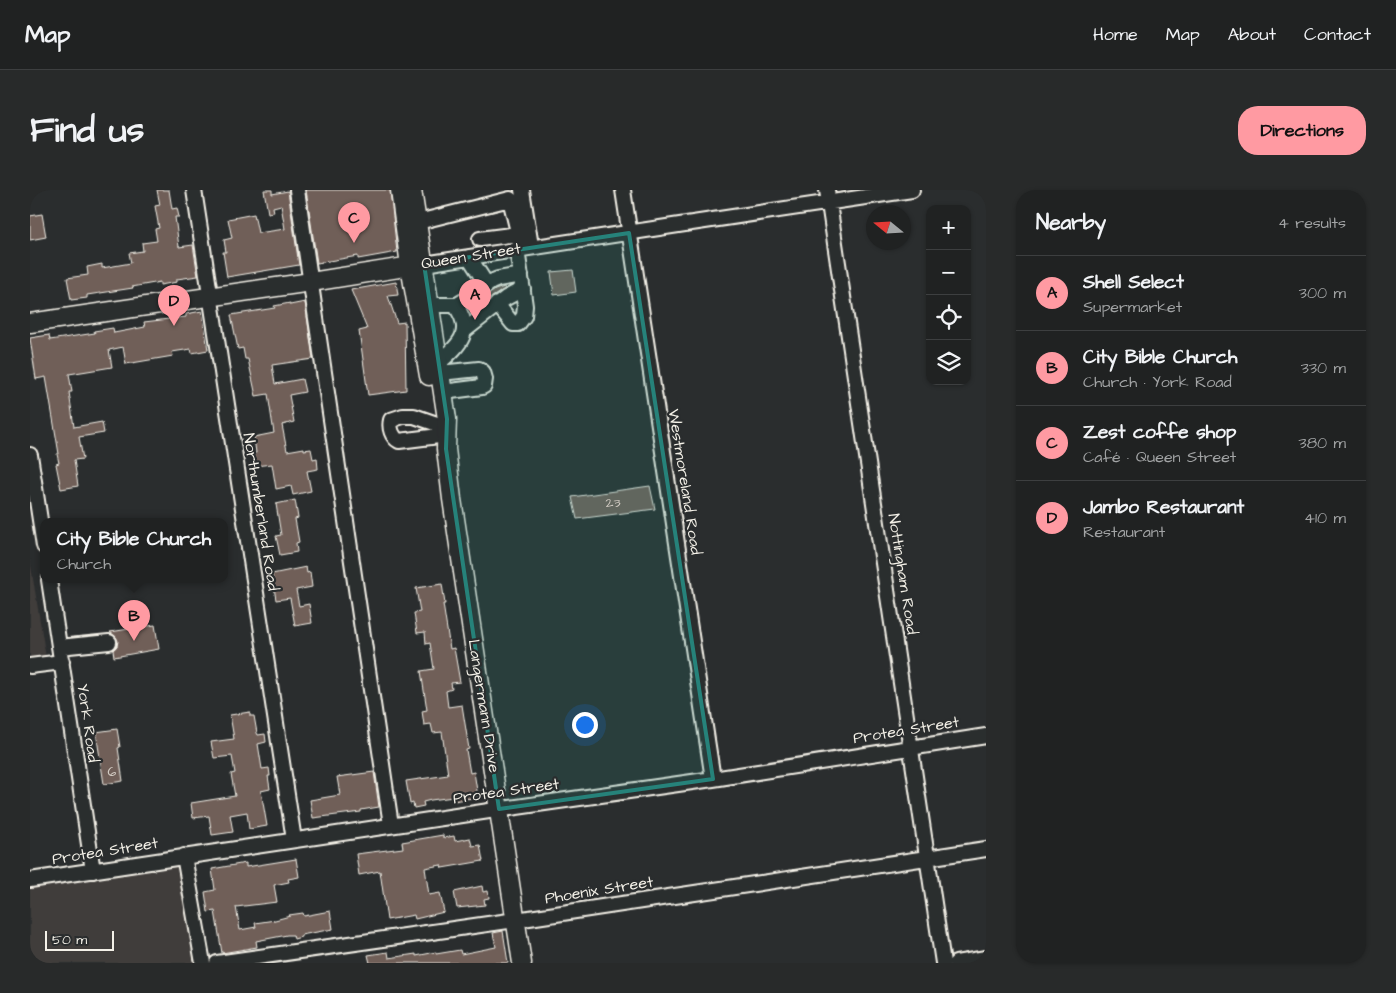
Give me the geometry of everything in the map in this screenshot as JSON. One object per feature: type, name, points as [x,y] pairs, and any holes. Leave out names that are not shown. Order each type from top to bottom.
[{"type":"main road","name":"Langermann Drive","points":[[400,190],[417,265],[441,436],[522,963]]},
{"type":"main road","name":"Langermann Drive","points":[[412,190],[418,222],[417,265],[430,305],[448,430],[441,436]]},
{"type":"main road","name":"Queen Street","points":[[30,323],[417,265]]},
{"type":"street","name":"Northumberland Road","points":[[194,190],[294,840]]},
{"type":"street","points":[[297,190],[391,825]]},
{"type":"street","points":[[497,304],[510,322],[518,324],[525,313],[522,282],[522,190]]},
{"type":"street","name":"Westmoreland Road","points":[[623,190],[713,779]]},
{"type":"street","name":"Queen Street","points":[[417,265],[470,257],[522,244],[629,233],[828,196],[912,190]]},
{"type":"street","name":"Nottingham Road","points":[[828,196],[943,963]]},
{"type":"street","points":[[418,222],[510,199],[522,244]]},
{"type":"street","points":[[480,239],[522,244]]},
{"type":"street","points":[[470,257],[486,285]]},
{"type":"street","points":[[430,305],[455,306],[498,279],[522,282]]},
{"type":"street","points":[[464,331],[513,293],[522,282]]},
{"type":"street","points":[[440,368],[460,343],[464,331],[463,319],[455,306]]},
{"type":"street","points":[[440,368],[479,369],[483,372],[485,378],[484,386],[482,387],[443,392]]},
{"type":"street","points":[[30,455],[40,520]]},
{"type":"street","name":"York Road","points":[[49,583],[92,871]]},
{"type":"street","points":[[59,647],[109,642]]},
{"type":"street","points":[[30,666],[62,662]]},
{"type":"street","name":"Protea Street","points":[[30,880],[499,809],[713,779],[911,746],[986,736]]},
{"type":"street","name":"Phoenix Street","points":[[217,963],[516,920],[986,848]]},
{"type":"street","points":[[184,856],[203,963]]},
{"type":"street","points":[[956,963],[986,958]]},
{"type":"highlighted area","points":[[629,233],[713,779],[499,809],[446,449],[447,419],[424,264]]},
{"type":"shaded area","points":[[30,560],[48,670],[30,672]]},
{"type":"shaded area","points":[[189,856],[205,963],[30,963],[30,879]]},
{"type":"building","points":[[157,190],[169,190],[172,209],[177,208],[179,217],[175,217],[179,247],[193,245],[198,276],[177,279],[177,282],[160,285],[160,282],[87,295],[87,298],[71,300],[67,278],[88,275],[87,267],[102,264],[102,268],[131,263],[129,253],[143,251],[142,243],[157,241],[155,229],[159,228],[155,206],[160,205]]},
{"type":"building","points":[[264,190],[272,190],[272,194],[288,191],[299,265],[227,277],[223,252],[226,252],[224,240],[232,238],[228,219],[254,214],[258,233],[285,229],[281,205],[273,207],[274,212],[268,213]]},
{"type":"building","points":[[306,190],[390,190],[397,252],[358,259],[358,256],[317,263]]},
{"type":"building","points":[[42,214],[46,237],[30,240],[30,216]]},
{"type":"building","points":[[573,270],[576,292],[554,295],[551,272]]},
{"type":"building","points":[[396,282],[398,295],[388,296],[397,323],[405,322],[406,390],[368,395],[359,331],[367,329],[351,290]]},
{"type":"building","points":[[504,287],[505,289],[470,315],[468,309],[495,290]]},
{"type":"building","points":[[305,302],[313,359],[272,365],[275,384],[302,379],[305,392],[289,395],[294,422],[282,425],[287,451],[304,448],[304,450],[311,449],[313,459],[317,458],[318,469],[307,471],[311,491],[293,495],[291,486],[276,489],[272,464],[255,466],[253,454],[256,453],[254,437],[274,433],[268,394],[256,396],[248,359],[245,359],[243,348],[238,349],[231,315],[275,308],[274,306],[290,303],[290,305]]},
{"type":"building","points":[[202,311],[208,350],[192,353],[191,349],[172,352],[173,356],[126,364],[123,347],[109,350],[112,367],[69,374],[72,392],[69,392],[74,427],[102,422],[104,433],[79,437],[83,459],[74,460],[78,486],[61,489],[56,464],[59,463],[57,454],[59,454],[46,377],[36,379],[30,338],[49,335],[50,340],[95,333],[94,331],[113,328],[114,333],[145,327],[144,322],[186,317],[186,314]]},
{"type":"building","points":[[650,486],[655,509],[577,519],[572,497]]},
{"type":"building","points":[[295,500],[298,518],[295,519],[299,542],[296,543],[297,552],[280,555],[276,536],[281,535],[276,504]]},
{"type":"building","points":[[306,567],[307,573],[310,572],[312,587],[296,590],[299,606],[309,604],[312,623],[295,626],[290,598],[276,600],[272,574]]},
{"type":"building","points":[[442,584],[450,649],[454,648],[460,682],[451,683],[452,689],[446,691],[448,707],[462,705],[469,749],[466,750],[470,773],[474,772],[478,797],[454,801],[453,797],[431,800],[423,802],[424,806],[414,808],[413,803],[410,804],[406,781],[448,775],[442,732],[433,733],[431,724],[424,725],[422,711],[427,710],[421,671],[434,669],[430,643],[426,644],[425,632],[417,633],[414,613],[420,612],[416,588]]},
{"type":"building","points":[[155,625],[159,649],[114,657],[113,650],[117,646],[118,641],[110,632]]},
{"type":"building","points":[[250,712],[250,716],[254,716],[258,735],[265,734],[266,742],[258,744],[262,769],[269,768],[270,776],[268,776],[270,789],[261,791],[267,826],[249,829],[247,812],[230,815],[233,832],[212,835],[209,816],[193,818],[191,803],[235,796],[231,774],[235,773],[232,756],[214,758],[211,742],[234,739],[230,715]]},
{"type":"building","points":[[117,729],[123,781],[104,784],[96,732]]},
{"type":"building","points":[[374,772],[379,807],[361,810],[361,812],[313,818],[310,800],[340,795],[337,777]]},
{"type":"building","points":[[443,835],[443,838],[454,836],[455,841],[470,838],[472,846],[480,845],[483,861],[442,868],[441,865],[425,868],[429,895],[440,893],[444,912],[415,919],[414,915],[387,920],[380,871],[359,875],[356,854],[403,848],[402,842]]},
{"type":"building","points":[[296,859],[299,877],[288,879],[289,882],[274,885],[277,902],[236,907],[240,930],[256,927],[255,923],[275,920],[289,915],[303,913],[304,916],[330,911],[333,929],[301,935],[301,937],[294,939],[293,935],[287,935],[256,941],[257,947],[222,953],[215,911],[208,912],[205,892],[215,890],[212,869],[246,863],[246,867]]},
{"type":"building","points":[[482,886],[483,892],[488,891],[489,898],[484,899],[485,905],[457,908],[454,892]]},
{"type":"building","points":[[503,931],[508,963],[370,963],[368,955],[388,952],[389,958],[460,950],[461,954],[496,947],[493,933]]},
{"type":"place","name":"Zest coffe shop","points":[[354,243]]},
{"type":"place","name":"Shell Select","points":[[475,320]]},
{"type":"place","name":"Jambo Restaurant","points":[[174,326]]},
{"type":"place","name":"City Bible Church","points":[[134,641]]}]
